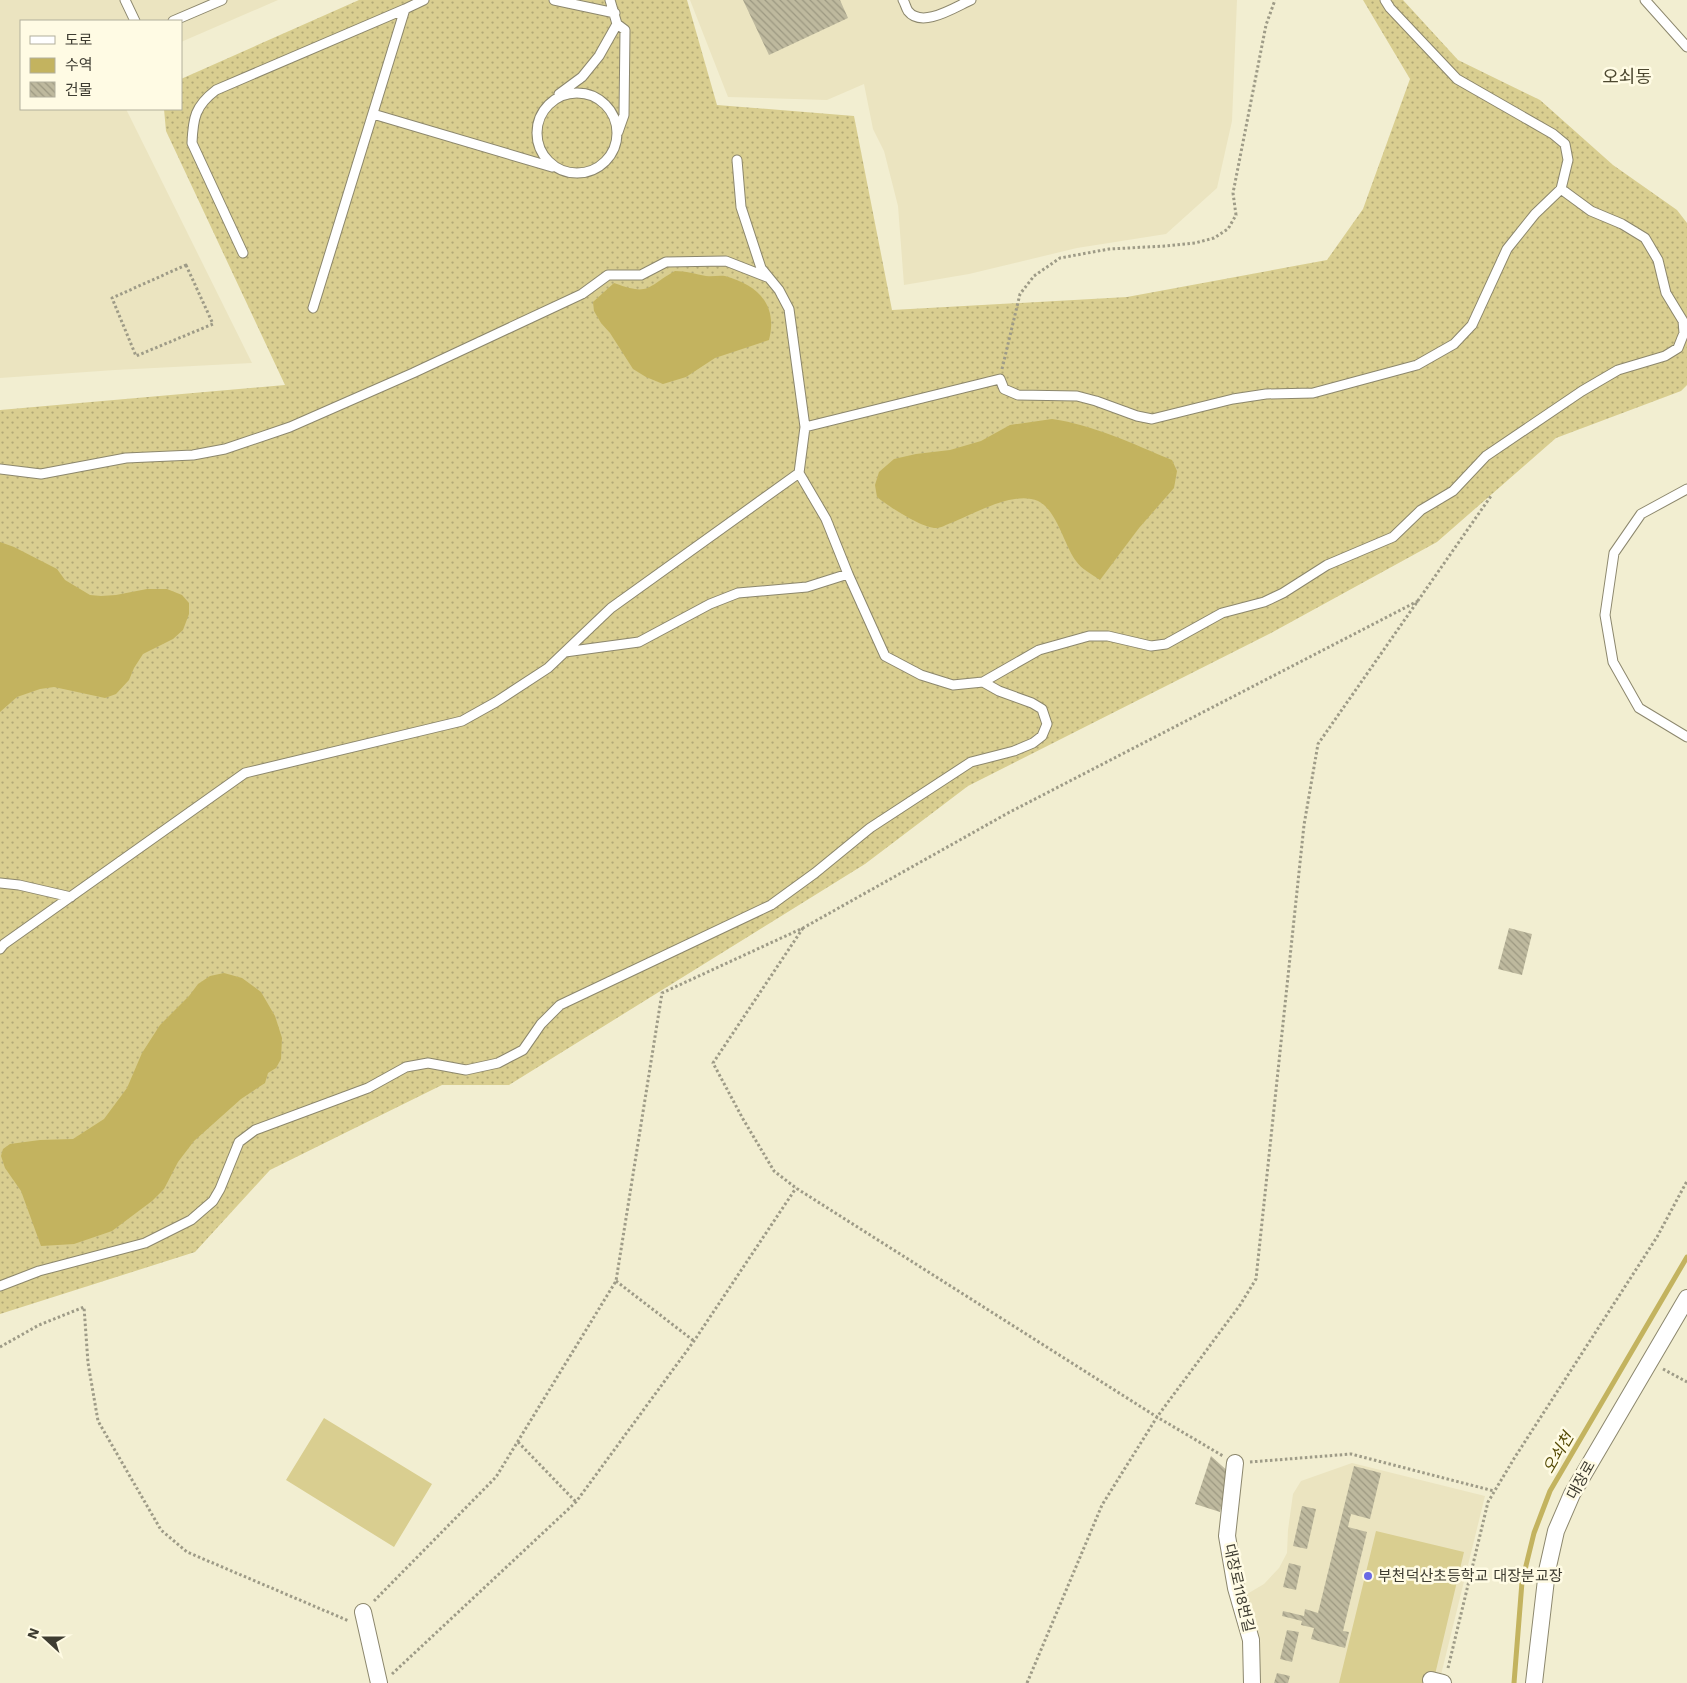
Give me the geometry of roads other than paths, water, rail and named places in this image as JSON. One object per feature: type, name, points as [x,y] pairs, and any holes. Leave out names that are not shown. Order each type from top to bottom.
[{"type":"street","name":"대장로","points":[[1534,1683],[1547,1571],[1556,1531],[1572,1494],[1687,1298]]},
{"type":"street","name":"대장로118번길","points":[[1235,1463],[1226,1536],[1236,1588],[1251,1640],[1252,1683]]},
{"type":"street","points":[[363,1612],[384,1680]]},
{"type":"lane","points":[[125,0],[135,20]]},
{"type":"lane","points":[[175,20],[222,0]]},
{"type":"lane","points":[[243,253],[192,143],[196,112],[206,98],[216,90],[424,0]]},
{"type":"lane","points":[[554,0],[615,13]]},
{"type":"lane","points":[[557,169],[546,160],[539,148],[536,135],[538,122],[544,109],[552,100],[582,77],[599,56],[617,24],[610,0]]},
{"type":"lane","points":[[904,0],[908,12],[928,19],[971,0]]},
{"type":"lane","points":[[805,427],[1000,379],[1004,389],[1018,395],[1077,396],[1137,416],[1152,419],[1232,398],[1313,392],[1417,365],[1454,344],[1472,325],[1507,249],[1535,214],[1561,189],[1568,160],[1565,144],[1553,134],[1457,80],[1385,0]]},
{"type":"lane","points":[[1645,0],[1687,47]]},
{"type":"lane","points":[[313,308],[405,9]]},
{"type":"lane","points":[[373,114],[570,173],[584,173],[597,168],[608,159],[614,148],[624,115],[625,30],[617,24]]},
{"type":"lane","points":[[552,100],[564,94],[577,92],[590,94],[602,100],[616,122],[617,135]]},
{"type":"lane","points":[[737,160],[741,206],[761,268],[779,290],[789,309],[805,427],[799,473],[826,519],[848,574],[885,656],[921,675],[953,685],[983,682],[1038,650],[1089,636],[1108,636],[1151,646],[1166,644],[1222,614],[1264,602],[1283,593],[1327,565],[1393,537],[1421,510],[1453,491],[1486,456],[1582,391],[1618,370],[1665,356],[1678,348],[1684,333],[1683,321],[1666,293],[1658,260],[1645,238],[1622,224],[1590,211],[1561,189]]},
{"type":"lane","points":[[0,469],[41,474],[59,469],[126,458],[193,455],[225,448],[290,426],[413,373],[582,294],[608,274],[642,275],[666,262],[726,261],[770,278]]},
{"type":"lane","points":[[0,949],[4,944],[245,773],[462,720],[504,698],[548,668],[611,608],[799,473]]},
{"type":"lane","points":[[1687,489],[1642,514],[1614,553],[1605,615],[1613,662],[1639,708],[1687,737]]},
{"type":"lane","points":[[565,652],[639,642],[710,604],[738,592],[806,587],[848,574]]},
{"type":"lane","points":[[0,1286],[39,1271],[145,1243],[190,1220],[213,1201],[220,1189],[239,1142],[255,1130],[368,1088],[406,1067],[428,1063],[466,1070],[498,1063],[523,1050],[541,1024],[560,1005],[771,905],[816,874],[870,828],[971,762],[1014,751],[1042,736],[1047,724],[1042,709],[1032,703],[999,691],[983,682]]},
{"type":"lane","points":[[0,884],[19,885],[71,897]]},
{"type":"water","points":[[675,271],[708,276],[725,276],[737,280],[756,291],[763,298],[771,316],[769,340],[715,358],[686,377],[663,384],[633,369],[610,333],[601,323],[594,311],[593,302],[614,283],[634,289],[647,288]]},
{"type":"water","points":[[1052,419],[1098,430],[1172,460],[1177,471],[1174,488],[1139,528],[1100,580],[1078,564],[1050,512],[1038,501],[1028,498],[994,504],[937,528],[915,521],[877,497],[875,485],[879,472],[894,459],[950,450],[981,441],[1010,425]]},
{"type":"water","points":[[0,542],[57,569],[65,580],[90,595],[116,595],[147,589],[167,589],[182,595],[189,603],[189,614],[183,630],[173,639],[143,654],[129,680],[116,694],[105,698],[54,687],[40,689],[17,697],[0,712]]},
{"type":"water","points":[[224,973],[242,978],[261,992],[275,1016],[282,1038],[281,1059],[276,1068],[268,1073],[265,1083],[241,1099],[194,1141],[178,1162],[164,1189],[152,1201],[112,1231],[74,1244],[41,1246],[21,1191],[5,1168],[1,1156],[3,1149],[10,1144],[40,1140],[73,1139],[104,1119],[127,1088],[142,1053],[160,1025],[189,996],[198,984],[210,976]]},
{"type":"waterway","name":"오쇠천","points":[[1514,1683],[1522,1582],[1534,1533],[1550,1491],[1687,1257]]},
{"type":"place","name":"부천덕산초등학교 대장분교장","points":[[1368,1576]]},
{"type":"district","name":"오쇠동","points":[[1627,76]]}]
